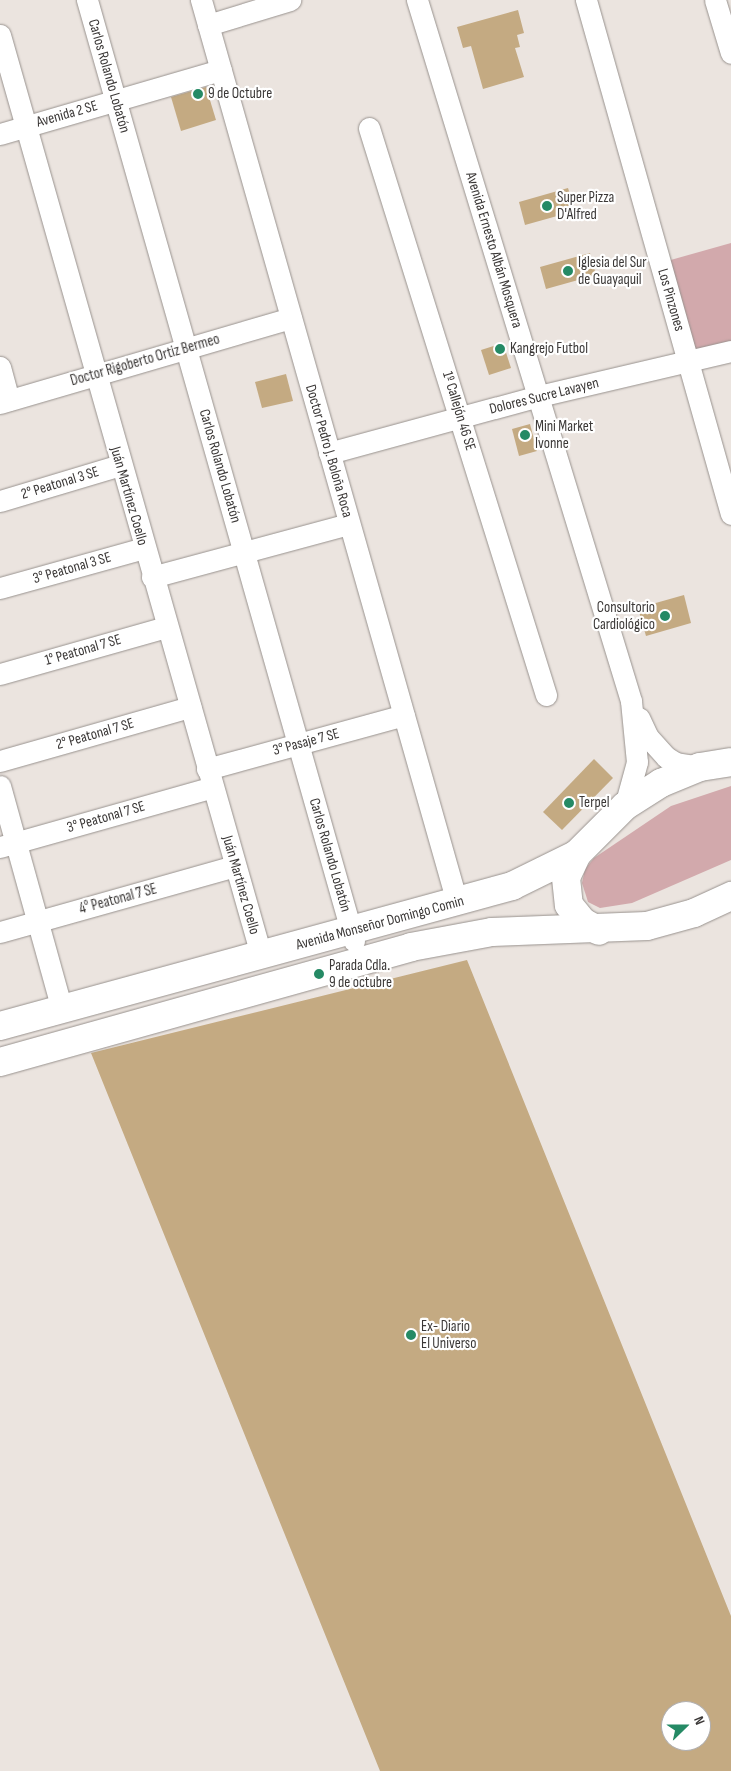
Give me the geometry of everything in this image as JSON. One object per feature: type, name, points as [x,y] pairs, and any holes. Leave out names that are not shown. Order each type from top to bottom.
[{"type":"main road","name":"Avenida Monseñor Domingo Comin","points":[[0,1026],[261,955],[353,936],[534,878],[577,854],[625,806],[661,783],[700,767],[731,762]]},
{"type":"main road","points":[[577,854],[566,878],[569,905],[587,925],[599,931]]},
{"type":"main road","name":"Avenida Monseñor Domingo Comin","points":[[0,1062],[411,947],[492,932],[599,931],[671,921],[731,896]]},
{"type":"street","name":"Carlos Rolando Lobatón","points":[[88,0],[353,936]]},
{"type":"street","name":"Doctor Pedro J. Boloña Roca","points":[[201,0],[457,902]]},
{"type":"street","points":[[208,25],[290,0]]},
{"type":"street","name":"Avenida Ernesto Albán Mosquera","points":[[417,0],[540,396],[631,701],[637,762],[625,806]]},
{"type":"street","name":"Los Pinzones","points":[[586,0],[731,514]]},
{"type":"street","points":[[715,0],[731,53]]},
{"type":"street","name":"Juán Martínez Coello","points":[[0,35],[94,375],[261,955]]},
{"type":"street","name":"Avenida 2 SE","points":[[0,134],[221,70]]},
{"type":"street","name":"1º Callejón 46 SE","points":[[369,128],[546,695]]},
{"type":"street","name":"Doctor Rigoberto Ortiz Bermeo","points":[[5,401],[291,318]]},
{"type":"street","name":"Dolores Sucre Lavayen","points":[[329,454],[540,396],[731,351]]},
{"type":"street","points":[[0,367],[5,401]]},
{"type":"street","name":"2° Peatonal 3 SE","points":[[0,501],[120,465]]},
{"type":"street","points":[[152,577],[350,524]]},
{"type":"street","name":"3° Peatonal 3 SE","points":[[0,588],[144,548]]},
{"type":"street","name":"1° Peatonal 7 SE","points":[[0,674],[166,627]]},
{"type":"street","name":"Avenida Ernesto Albán Mosquera","points":[[631,701],[658,750],[676,763],[700,767]]},
{"type":"street","name":"2° Peatonal 7 SE","points":[[0,761],[190,707]]},
{"type":"street","name":"3° Pasaje 7 SE","points":[[210,778],[299,744],[404,715]]},
{"type":"street","name":"3° Peatonal 7 SE","points":[[8,844],[210,778]]},
{"type":"street","points":[[0,786],[8,844],[38,921],[62,1009]]},
{"type":"street","name":"4° Peatonal 7 SE","points":[[0,932],[235,866]]},
{"type":"shaded area","points":[[731,243],[731,344],[686,355],[660,263]]},
{"type":"shaded area","points":[[731,786],[731,860],[632,903],[600,908],[588,902],[582,883],[585,869],[594,858],[671,806]]},
{"type":"building","points":[[518,10],[524,33],[517,35],[520,47],[515,48],[524,77],[483,89],[471,46],[463,48],[457,27]]},
{"type":"building","points":[[206,87],[216,120],[181,131],[171,97]]},
{"type":"building","name":"Super Pizza D'Alfred","points":[[568,188],[575,211],[525,225],[519,202]]},
{"type":"building","name":"Iglesia del Sur de Guayaquil","points":[[590,253],[596,275],[546,289],[540,267]]},
{"type":"building","points":[[503,343],[511,368],[489,375],[481,350]]},
{"type":"building","points":[[286,374],[293,401],[262,408],[255,382]]},
{"type":"building","points":[[530,424],[537,451],[519,456],[512,429]]},
{"type":"building","name":"Consultorio Cardiológico","points":[[684,595],[691,623],[646,636],[638,608]]},
{"type":"building","name":"Terpel","points":[[594,759],[613,778],[562,830],[543,812]]},
{"type":"building","name":"Ex- Diario El Universo","points":[[467,960],[731,1616],[731,1771],[380,1771],[91,1053]]},
{"type":"place","name":"9 de Octubre","points":[[198,94]]},
{"type":"place","name":"Super Pizza D'Alfred","points":[[547,206]]},
{"type":"place","name":"Iglesia del Sur de Guayaquil","points":[[568,271]]},
{"type":"place","name":"Kangrejo Futbol","points":[[500,349]]},
{"type":"place","name":"Mini Market Ivonne","points":[[525,435]]},
{"type":"place","name":"Consultorio Cardiológico","points":[[665,616]]},
{"type":"place","name":"Terpel","points":[[569,803]]},
{"type":"place","name":"Parada Cdla. 9 de octubre","points":[[319,974]]},
{"type":"place","name":"Ex- Diario El Universo","points":[[411,1335]]}]
